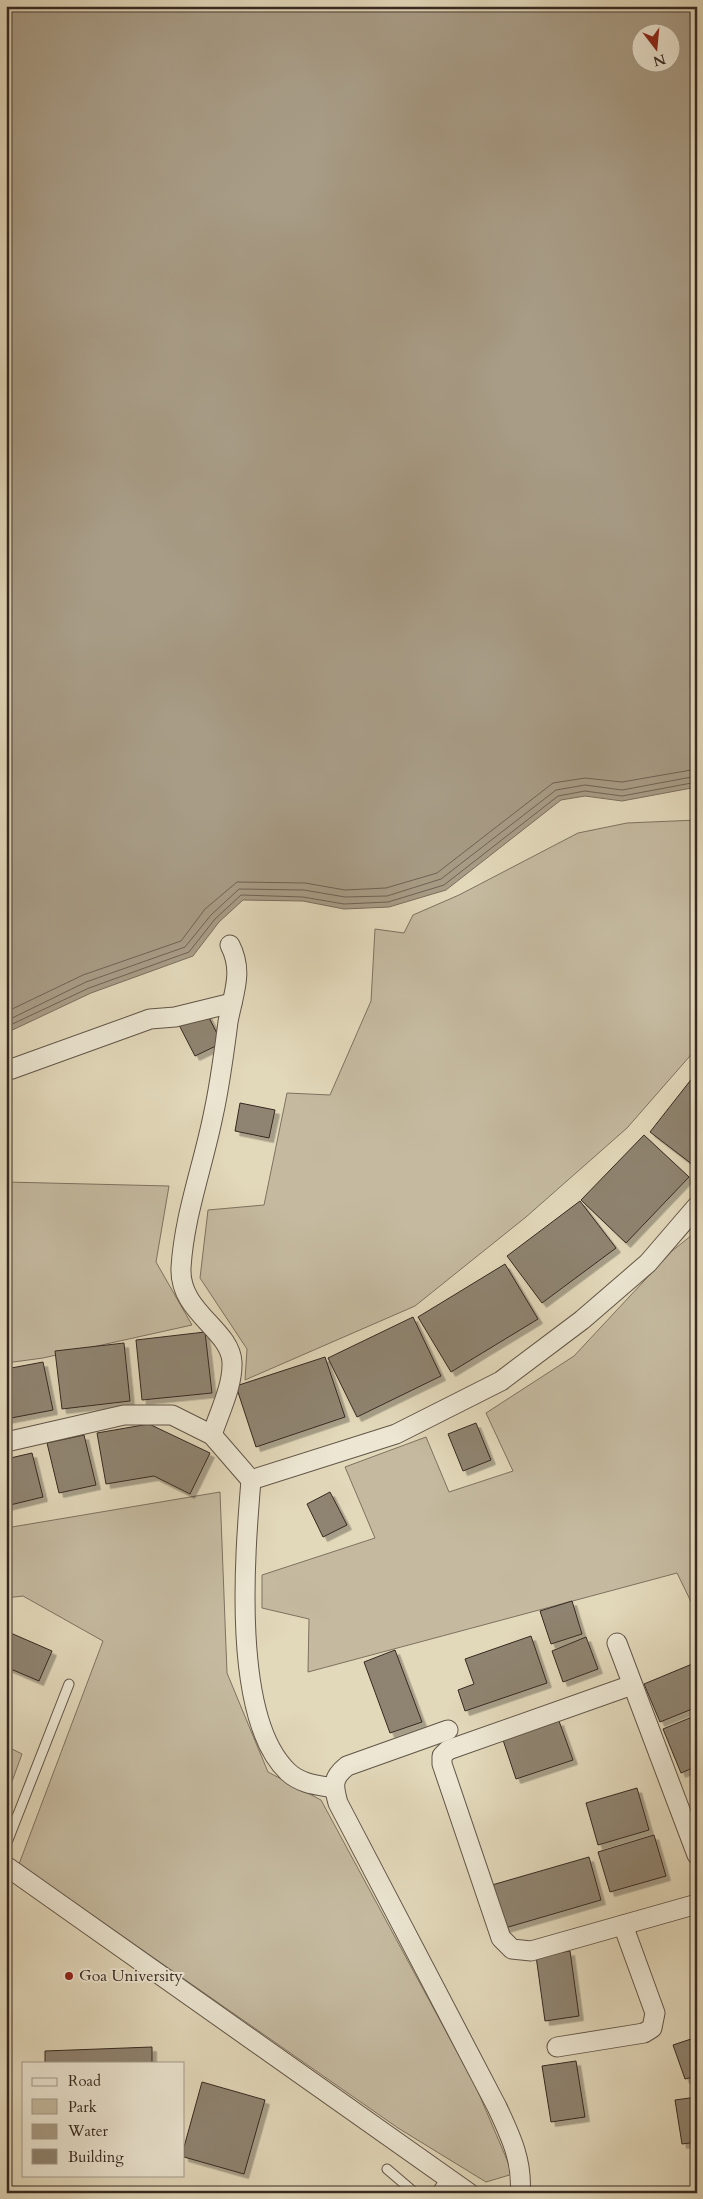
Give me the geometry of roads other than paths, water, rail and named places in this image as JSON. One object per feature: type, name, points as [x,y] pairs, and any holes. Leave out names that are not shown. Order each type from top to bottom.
[{"type":"street","points":[[212,1435],[231,1373],[232,1360],[227,1347],[189,1300],[183,1283],[181,1268],[194,1192],[213,1116],[238,968],[230,945]]},
{"type":"street","points":[[6,1071],[150,1018],[175,1017],[232,1003]]},
{"type":"street","points":[[251,1480],[396,1434],[501,1381],[582,1320],[648,1263],[697,1206]]},
{"type":"street","points":[[6,1442],[124,1415],[172,1415],[212,1435],[251,1480],[246,1594],[248,1669],[263,1732],[276,1757],[288,1772],[306,1784],[334,1788]]},
{"type":"street","points":[[617,1643],[697,1855]]},
{"type":"street","points":[[632,1685],[448,1750],[442,1756],[442,1764],[501,1938],[512,1950],[531,1951],[697,1904]]},
{"type":"street","points":[[448,1730],[347,1766],[337,1774],[334,1788],[338,1803],[497,2107],[515,2146],[522,2178],[520,2193]]},
{"type":"street","points":[[6,1866],[441,2185],[469,2193]]},
{"type":"street","points":[[557,2047],[644,2033],[652,2028],[655,2013],[623,1925]]},
{"type":"lane","points":[[6,1846],[69,1684]]},
{"type":"lane","points":[[388,2169],[415,2193]]},
{"type":"water","points":[[6,6],[697,6],[697,787],[622,801],[585,796],[561,800],[446,890],[389,907],[344,909],[303,901],[243,900],[219,922],[193,956],[91,993],[6,1033]]},
{"type":"place","name":"Goa University","points":[[69,1976]]}]
